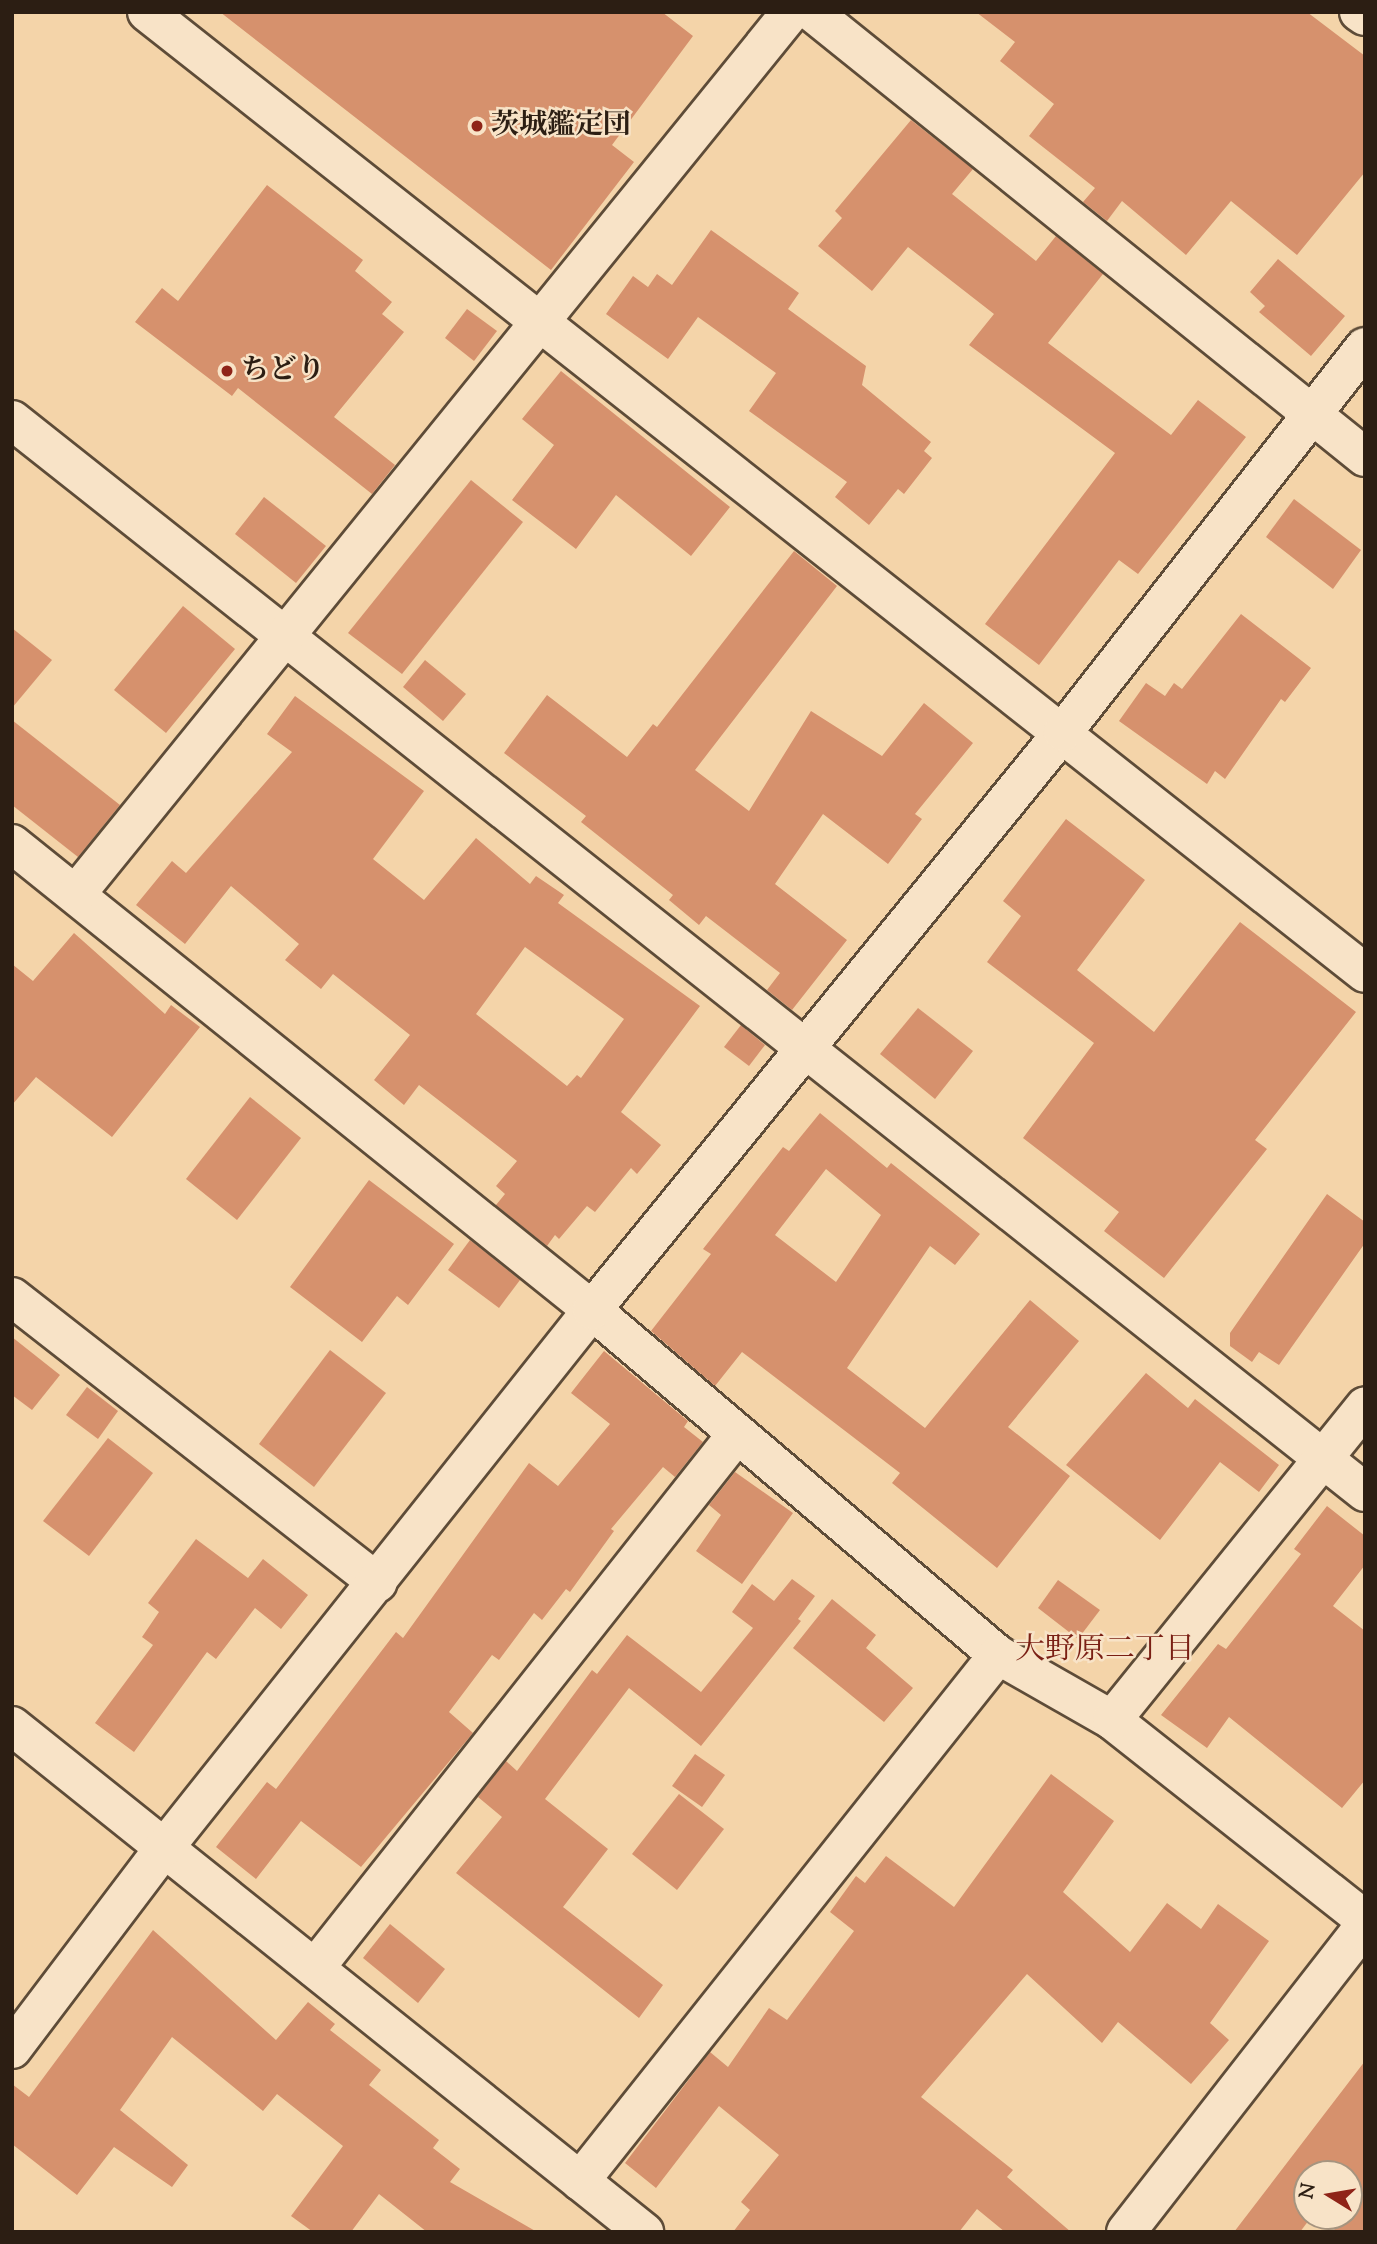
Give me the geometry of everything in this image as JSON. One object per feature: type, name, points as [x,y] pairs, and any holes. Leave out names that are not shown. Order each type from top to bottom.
[{"type":"street","points":[[147,12],[1365,973]]},
{"type":"street","points":[[76,894],[791,12]]},
{"type":"street","points":[[813,12],[1365,457]]},
{"type":"street","points":[[1359,12],[1365,16]]},
{"type":"street","points":[[12,2049],[165,1847],[378,1583],[592,1310],[807,1049],[1062,732],[1365,347]]},
{"type":"street","points":[[12,420],[1365,1492]]},
{"type":"street","points":[[12,844],[592,1310],[998,1655],[1111,1720],[1365,1923],[1126,2232]]},
{"type":"street","points":[[12,1297],[378,1583]]},
{"type":"street","points":[[1111,1720],[1365,1406]]},
{"type":"street","points":[[315,1968],[737,1434]]},
{"type":"street","points":[[580,2181],[998,1655]]},
{"type":"street","points":[[12,1726],[644,2232]]},
{"type":"building","name":"茨城鑑定団","points":[[220,12],[662,12],[693,36],[612,145],[634,162],[551,270]]},
{"type":"building","points":[[976,12],[1307,12],[1365,56],[1365,172],[1297,255],[1231,201],[1186,255],[1122,201],[1107,221],[1083,202],[1095,188],[1029,136],[1054,104],[1000,61],[1015,42]]},
{"type":"building","points":[[911,120],[973,169],[952,194],[1036,261],[1056,236],[1103,274],[1048,343],[1171,435],[1198,400],[1246,437],[1138,574],[1119,560],[1039,665],[985,624],[1115,453],[969,345],[994,314],[908,247],[872,291],[818,246],[842,218],[835,211]]},
{"type":"building","points":[[267,185],[363,260],[355,271],[392,302],[382,314],[404,332],[334,417],[395,465],[372,494],[238,388],[232,396],[135,322],[162,288],[178,301]]},
{"type":"building","points":[[711,230],[799,293],[788,309],[866,366],[862,385],[931,442],[924,451],[932,458],[904,494],[898,489],[869,525],[835,497],[847,482],[749,411],[776,373],[698,317],[668,359],[606,314],[633,276],[648,287],[657,274],[672,285]]},
{"type":"building","points":[[1278,259],[1345,316],[1311,356],[1259,312],[1265,306],[1250,292]]},
{"type":"building","points":[[467,309],[497,331],[474,361],[445,338]]},
{"type":"building","points":[[561,371],[730,507],[691,556],[616,495],[576,549],[512,500],[554,445],[522,419]]},
{"type":"building","points":[[471,480],[523,522],[402,674],[348,633]]},
{"type":"building","points":[[264,497],[326,546],[296,583],[235,534]]},
{"type":"building","points":[[1294,499],[1361,550],[1333,589],[1266,537]]},
{"type":"building","points":[[794,551],[837,586],[695,770],[749,811],[811,711],[882,756],[924,703],[973,743],[915,814],[922,819],[888,864],[823,814],[775,884],[847,940],[792,1010],[767,990],[780,973],[706,916],[699,925],[669,900],[673,895],[581,822],[586,816],[504,753],[547,695],[627,757],[653,724],[657,727]]},
{"type":"building","points":[[183,606],[235,649],[166,733],[114,690]]},
{"type":"building","points":[[1241,614],[1311,668],[1285,702],[1281,699],[1225,779],[1215,771],[1207,784],[1119,721],[1146,683],[1165,696],[1174,683],[1182,689]]},
{"type":"building","points":[[12,628],[52,660],[12,708]]},
{"type":"building","points":[[425,660],[466,694],[443,721],[403,687]]},
{"type":"building","points":[[295,696],[424,791],[373,859],[424,900],[476,838],[530,884],[536,876],[564,895],[558,903],[700,1006],[621,1112],[661,1145],[637,1174],[631,1168],[595,1212],[587,1206],[559,1239],[555,1235],[547,1246],[496,1205],[505,1194],[496,1186],[517,1161],[419,1085],[404,1105],[374,1080],[410,1035],[333,974],[321,989],[285,960],[299,944],[231,886],[185,944],[136,905],[172,861],[186,873],[292,752],[267,734]],"holes":[[[525,947],[624,1019],[581,1078],[577,1075],[567,1086],[476,1014]]]},
{"type":"building","points":[[12,720],[120,805],[78,857],[12,805]]},
{"type":"building","points":[[1066,819],[1145,880],[1077,970],[1154,1032],[1240,922],[1356,1012],[1255,1140],[1267,1149],[1164,1278],[1104,1231],[1119,1212],[1023,1138],[1094,1043],[987,962],[1021,916],[1003,901]]},
{"type":"building","points":[[74,933],[165,1014],[171,1005],[200,1027],[112,1137],[36,1077],[12,1105],[12,964],[33,981]]},
{"type":"building","points":[[918,1008],[973,1051],[935,1099],[880,1054]]},
{"type":"building","points":[[741,1025],[765,1045],[749,1066],[724,1047]]},
{"type":"building","points":[[250,1097],[301,1138],[237,1220],[186,1179]]},
{"type":"building","points":[[820,1113],[887,1168],[891,1163],[980,1234],[955,1265],[930,1246],[847,1368],[925,1428],[1030,1300],[1079,1341],[1008,1427],[1070,1476],[997,1568],[892,1483],[900,1473],[742,1352],[715,1386],[651,1331],[711,1254],[703,1249],[783,1147],[789,1151]],"holes":[[[826,1169],[881,1215],[836,1282],[775,1235]]]},
{"type":"building","points":[[369,1180],[454,1244],[408,1305],[397,1296],[362,1342],[290,1287]]},
{"type":"building","points":[[1327,1194],[1365,1222],[1365,1243],[1279,1365],[1259,1352],[1252,1362],[1230,1346],[1230,1333]]},
{"type":"building","points":[[470,1240],[520,1280],[499,1308],[448,1270]]},
{"type":"building","points":[[12,1337],[60,1375],[32,1410],[12,1395]]},
{"type":"building","points":[[330,1350],[386,1393],[314,1487],[259,1444]]},
{"type":"building","points":[[604,1351],[688,1421],[684,1427],[703,1442],[675,1477],[663,1467],[611,1529],[614,1531],[570,1592],[566,1589],[542,1620],[534,1613],[499,1660],[492,1655],[449,1712],[473,1733],[361,1867],[301,1821],[256,1879],[216,1847],[267,1782],[276,1789],[396,1632],[403,1638],[529,1463],[558,1486],[610,1424],[571,1393]]},
{"type":"building","points":[[1146,1373],[1188,1408],[1195,1399],[1279,1465],[1259,1492],[1220,1462],[1160,1540],[1066,1465]]},
{"type":"building","points":[[87,1387],[118,1411],[98,1439],[66,1415]]},
{"type":"building","points":[[108,1438],[153,1473],[89,1556],[43,1521]]},
{"type":"building","points":[[735,1472],[793,1513],[742,1584],[696,1551],[721,1515],[709,1505]]},
{"type":"building","points":[[1327,1506],[1365,1536],[1365,1565],[1333,1606],[1365,1631],[1365,1780],[1342,1808],[1229,1717],[1207,1748],[1161,1715],[1218,1644],[1226,1649],[1301,1554],[1294,1549]]},
{"type":"building","points":[[196,1539],[248,1578],[263,1559],[308,1595],[281,1629],[255,1608],[216,1659],[207,1652],[134,1752],[95,1723],[153,1645],[142,1637],[159,1612],[148,1603]]},
{"type":"building","points":[[792,1579],[815,1596],[798,1619],[801,1621],[701,1746],[629,1688],[545,1799],[608,1849],[563,1907],[663,1985],[639,2018],[456,1873],[502,1817],[478,1797],[506,1761],[517,1771],[592,1670],[597,1674],[627,1635],[701,1692],[753,1628],[732,1612],[752,1584],[774,1601]]},
{"type":"building","points":[[1058,1580],[1100,1610],[1078,1639],[1038,1608]]},
{"type":"building","points":[[832,1599],[876,1635],[866,1648],[913,1688],[884,1722],[793,1648]]},
{"type":"building","points":[[695,1754],[725,1775],[702,1807],[672,1786]]},
{"type":"building","points":[[1051,1774],[1114,1821],[1063,1892],[1130,1952],[1167,1903],[1201,1929],[1218,1904],[1269,1941],[1210,2023],[1229,2040],[1191,2084],[1118,2022],[1102,2043],[1027,1974],[921,2097],[1013,2170],[1007,2177],[1071,2232],[1005,2232],[977,2209],[959,2232],[733,2232],[750,2210],[741,2202],[779,2155],[719,2106],[656,2188],[625,2163],[710,2052],[728,2067],[769,2008],[787,2020],[854,1931],[830,1912],[856,1876],[865,1883],[886,1856],[954,1907]]},
{"type":"building","points":[[679,1794],[724,1829],[677,1890],[632,1854]]},
{"type":"building","points":[[390,1924],[445,1969],[418,2003],[363,1958]]},
{"type":"building","points":[[153,1930],[276,2040],[308,2002],[335,2024],[330,2030],[381,2070],[369,2085],[439,2140],[433,2148],[460,2169],[450,2182],[537,2232],[427,2232],[379,2194],[351,2232],[313,2232],[291,2216],[343,2146],[277,2094],[263,2111],[172,2037],[120,2110],[188,2165],[172,2187],[114,2147],[77,2195],[12,2144],[12,2084],[29,2097]]},
{"type":"building","points":[[1365,2061],[1365,2232],[1335,2230],[1363,2230],[1363,2160],[1293,2160],[1293,2230],[1302,2230],[1300,2232],[1234,2232]]},
{"type":"place","name":"茨城鑑定団","points":[[477,126]]},
{"type":"place","name":"ちどり","points":[[227,371]]},
{"type":"district","name":"大野原二丁目","points":[[1105,1651]]}]
